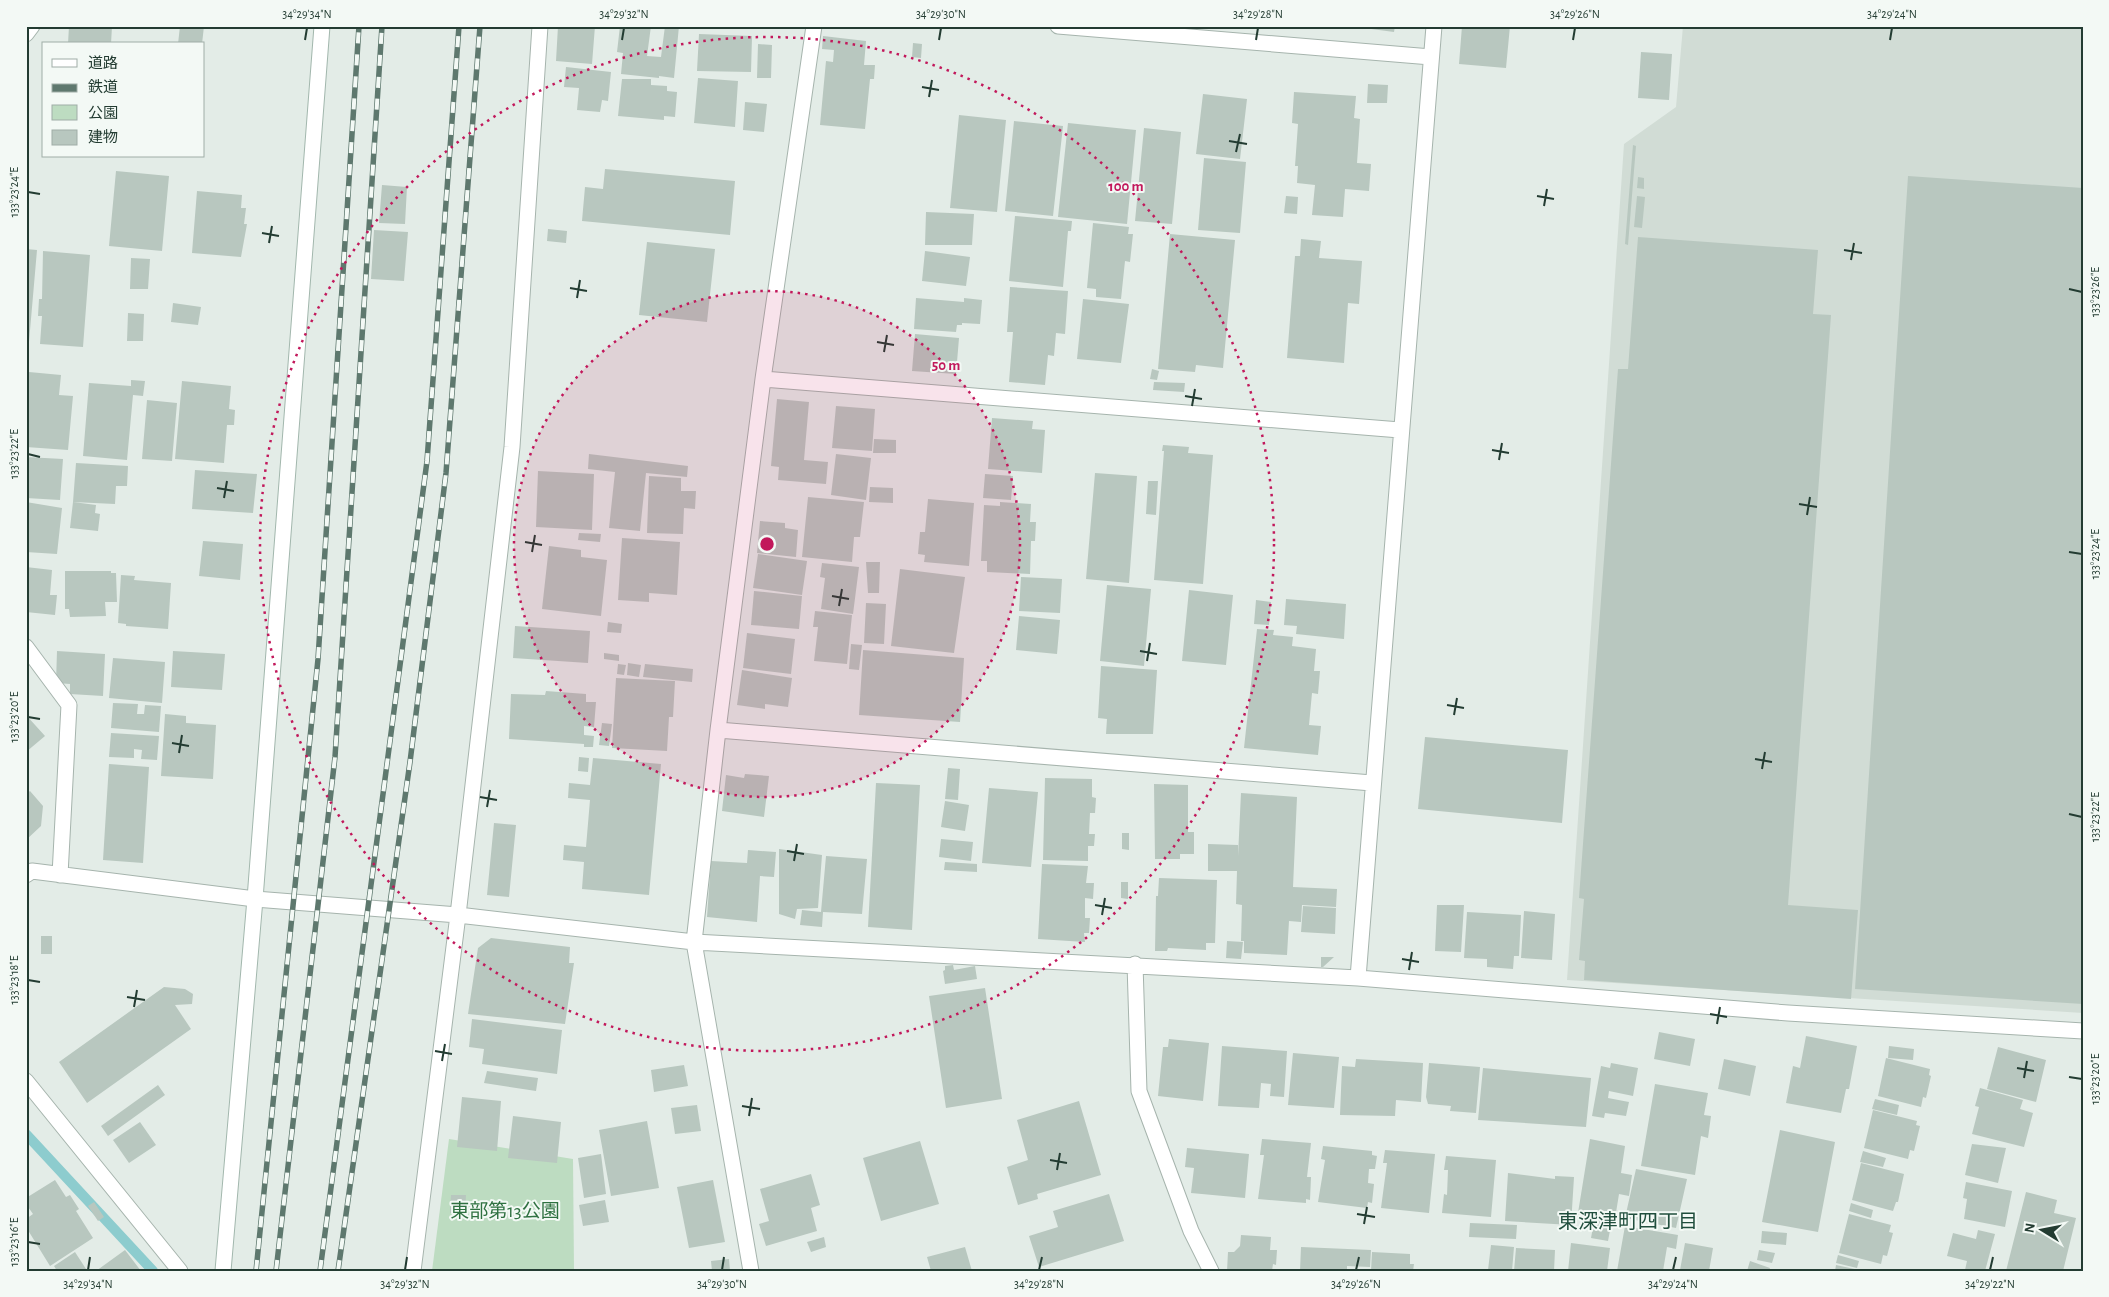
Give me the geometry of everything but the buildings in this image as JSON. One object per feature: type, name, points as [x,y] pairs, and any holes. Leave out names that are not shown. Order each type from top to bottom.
[{"type":"street","points":[[26,34],[32,26]]},
{"type":"street","points":[[223,1271],[256,899],[322,26]]},
{"type":"street","points":[[413,1271],[458,915],[512,447],[540,26]]},
{"type":"street","points":[[751,1271],[694,942],[718,730],[763,379],[814,26]]},
{"type":"street","points":[[1058,26],[1431,57]]},
{"type":"street","points":[[1358,978],[1400,430],[1434,26]]},
{"type":"street","points":[[763,379],[1400,430]]},
{"type":"street","points":[[26,647],[69,705],[60,875]]},
{"type":"street","points":[[718,730],[1372,783]]},
{"type":"street","points":[[26,875],[32,871],[256,899],[458,915],[694,942],[1136,964],[1358,978],[1788,1013],[2083,1031]]},
{"type":"street","points":[[1136,964],[1139,1091],[1191,1231],[1210,1271]]},
{"type":"street","points":[[26,1081],[180,1271]]},
{"type":"shaded area","points":[[1683,26],[2083,26],[2083,1013],[1567,980],[1624,144],[1676,107]]},
{"type":"green space","name":"東部第13公園","points":[[449,1139],[573,1159],[574,1271],[432,1271]]},
{"type":"waterway","points":[[26,1134],[153,1271]]},
{"type":"railway","points":[[256,1271],[318,659],[359,26]]},
{"type":"railway","points":[[276,1271],[335,757],[382,26]]},
{"type":"railway","points":[[320,1271],[427,461],[459,26]]},
{"type":"railway","points":[[338,1271],[410,762],[446,473],[480,26]]},
{"type":"district","name":"東深津町四丁目","points":[[1628,1221]]}]
